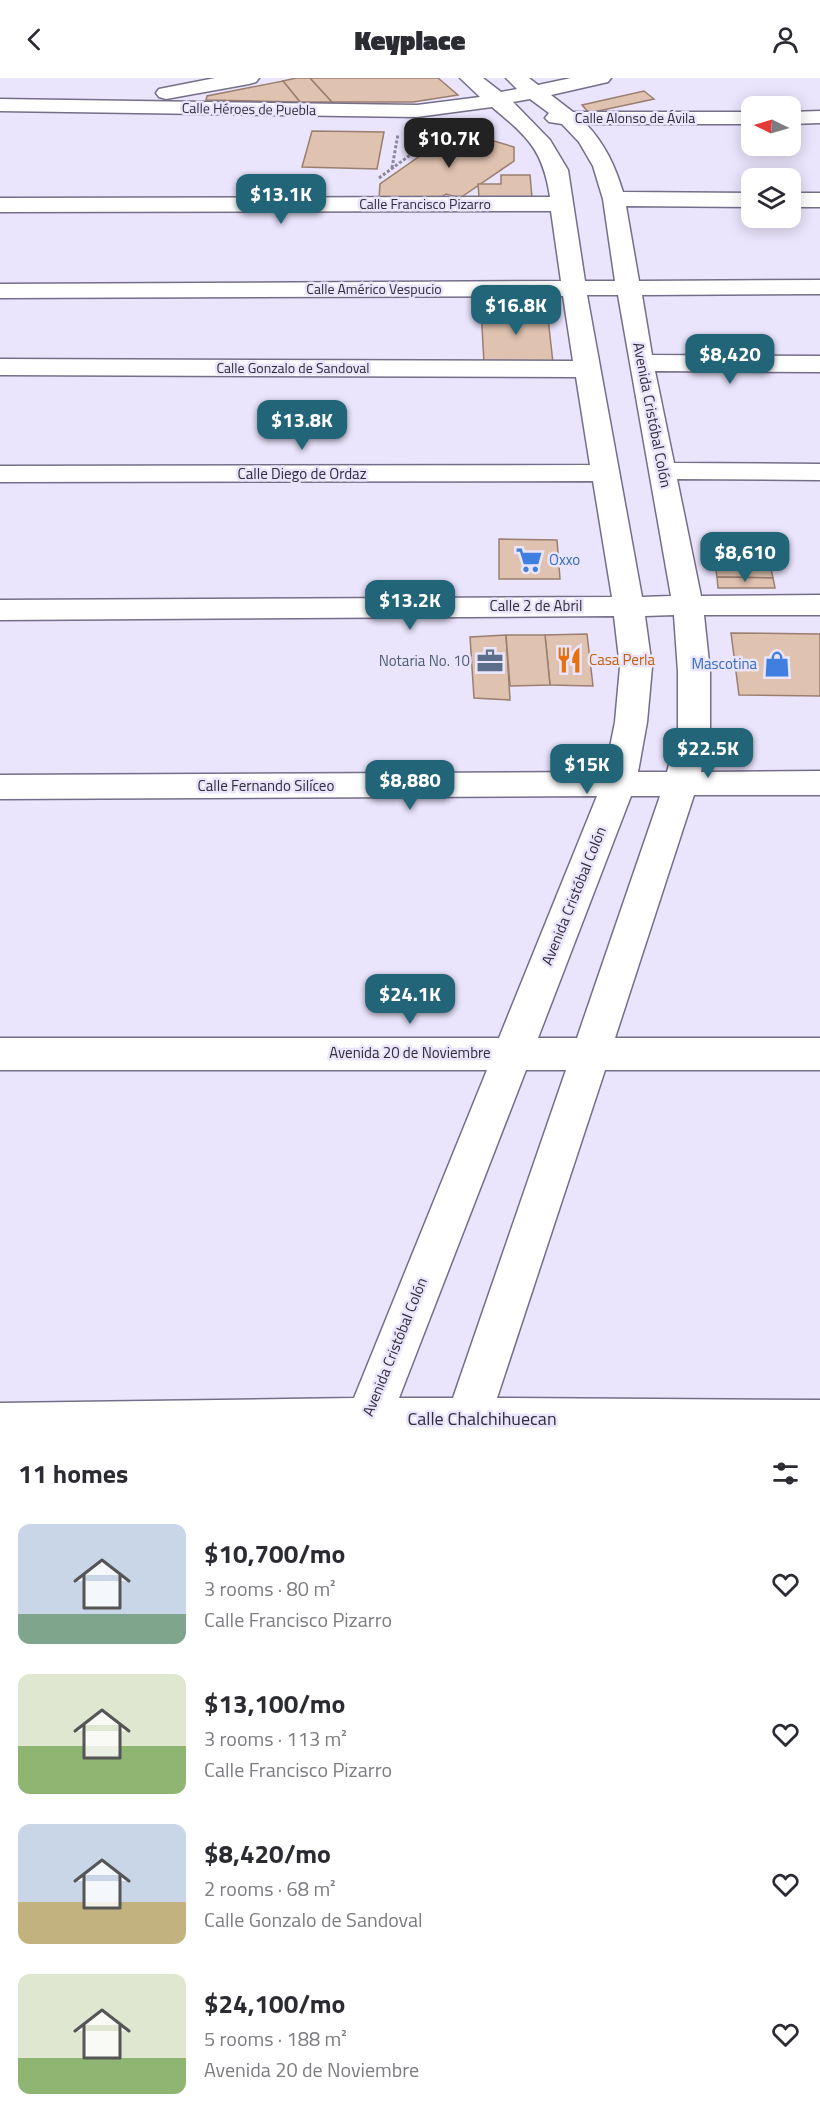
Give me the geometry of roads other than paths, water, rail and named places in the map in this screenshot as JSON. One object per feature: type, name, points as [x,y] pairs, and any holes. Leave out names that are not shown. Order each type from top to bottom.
[{"type":"street","points":[[93,107],[249,78]]},
{"type":"street","name":"Avenida Cristóbal Colón","points":[[466,1428],[681,784],[694,730],[694,672],[688,606],[641,363],[614,199],[604,166],[597,152],[568,118],[516,103],[471,78]]},
{"type":"street","name":"Avenida Cristóbal Colón","points":[[364,1428],[619,784],[631,722],[636,667],[628,605],[587,369],[561,204],[558,170],[554,159],[516,103],[516,78]]},
{"type":"street","points":[[516,103],[601,78]]},
{"type":"street","name":"Calle Héroes de Puebla","points":[[0,105],[417,111],[516,103]]},
{"type":"street","name":"Calle Alonso de Ávila","points":[[516,103],[568,118],[741,118]]},
{"type":"street","points":[[801,117],[820,117]]},
{"type":"street","points":[[614,199],[741,200]]},
{"type":"street","points":[[801,200],[820,200]]},
{"type":"street","name":"Calle Francisco Pizarro","points":[[0,205],[561,204]]},
{"type":"street","name":"Calle Américo Vespucio","points":[[0,291],[820,287]]},
{"type":"street","points":[[641,363],[820,364]]},
{"type":"street","name":"Calle Gonzalo de Sandoval","points":[[0,367],[587,369]]},
{"type":"street","points":[[662,471],[820,472]]},
{"type":"street","name":"Calle Diego de Ordaz","points":[[0,474],[604,473]]},
{"type":"street","name":"Calle 2 de Abril","points":[[0,610],[820,605]]},
{"type":"street","name":"Calle Fernando Silíceo","points":[[0,787],[820,783]]},
{"type":"street","name":"Avenida 20 de Noviembre","points":[[0,1054],[590,1052],[820,1054]]},
{"type":"street","name":"Calle Chalchihuecan","points":[[0,1425],[466,1428],[820,1422]]},
{"type":"place","name":"Oxxo","points":[[529,560]]},
{"type":"place","name":"Casa Perla","points":[[569,660]]},
{"type":"place","name":"Notaria No. 10","points":[[490,661]]},
{"type":"place","name":"Mascotina","points":[[777,664]]}]
